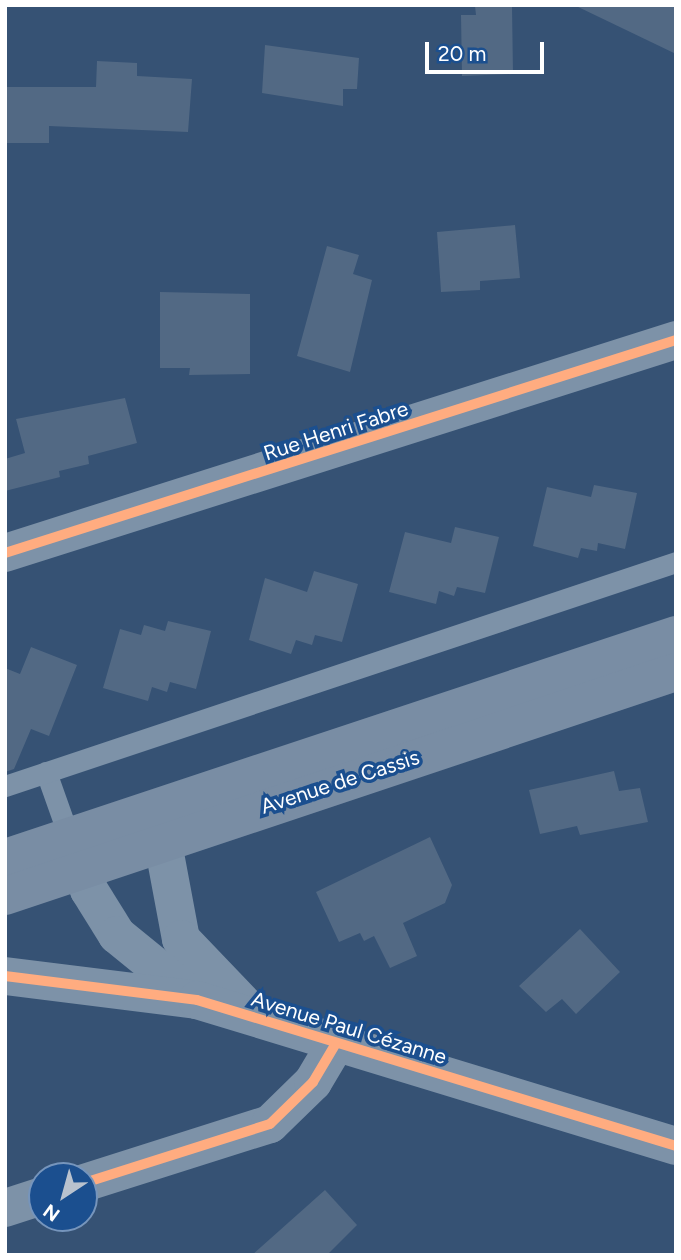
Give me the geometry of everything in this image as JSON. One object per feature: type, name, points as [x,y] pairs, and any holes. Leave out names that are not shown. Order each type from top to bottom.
[{"type":"main road","name":"Avenue de Cassis","points":[[5,896],[82,875],[161,825],[676,635]]},
{"type":"main road","name":"Avenue de Cassis","points":[[5,858],[69,837],[161,825],[676,672]]},
{"type":"street","name":"Rue Henri Fabre","points":[[5,553],[676,340]]},
{"type":"street","name":"Avenue Paul Cézanne","points":[[161,825],[181,939],[213,979],[265,1024]]},
{"type":"street","name":"Avenue Paul Cézanne","points":[[69,837],[82,875],[117,935],[197,1000]]},
{"type":"street","name":"Avenue Paul Cézanne","points":[[5,976],[197,1000],[265,1024],[676,1146]]},
{"type":"street","points":[[98,1179],[270,1124],[313,1082],[335,1045]]},
{"type":"street","points":[[5,1208],[28,1201]]},
{"type":"lane","points":[[5,786],[676,562]]},
{"type":"lane","points":[[47,772],[69,837]]},
{"type":"building","points":[[574,5],[676,5],[676,54]]},
{"type":"building","points":[[475,6],[512,6],[513,74],[462,76],[461,15],[476,15]]},
{"type":"building","points":[[265,45],[359,58],[357,89],[343,89],[343,106],[262,93]]},
{"type":"building","points":[[97,61],[137,63],[137,76],[192,79],[188,132],[49,126],[49,143],[5,143],[5,87],[96,87]]},
{"type":"building","points":[[515,225],[520,278],[480,281],[480,290],[441,292],[437,232]]},
{"type":"building","points":[[327,246],[359,255],[353,274],[372,280],[350,372],[297,356]]},
{"type":"building","points":[[160,292],[250,294],[250,374],[189,375],[190,368],[160,368]]},
{"type":"building","points":[[125,398],[137,443],[88,456],[89,464],[59,471],[60,477],[5,491],[5,459],[25,453],[16,419]]},
{"type":"building","points":[[594,485],[637,493],[625,549],[598,543],[597,551],[581,548],[578,558],[533,546],[547,487],[591,497]]},
{"type":"building","points":[[455,527],[499,537],[485,593],[457,587],[454,596],[439,591],[436,604],[389,592],[405,532],[451,543]]},
{"type":"building","points":[[314,571],[358,584],[342,642],[315,635],[312,645],[296,640],[291,654],[249,640],[265,578],[307,592]]},
{"type":"building","points":[[168,621],[211,631],[196,689],[170,682],[167,692],[152,687],[148,701],[103,688],[120,629],[141,635],[144,625],[165,631]]},
{"type":"building","points":[[31,647],[77,665],[49,736],[31,729],[14,769],[5,772],[5,668],[20,674]]},
{"type":"building","points":[[614,771],[619,791],[640,788],[648,822],[580,835],[577,826],[540,834],[529,790]]},
{"type":"building","points":[[430,837],[452,885],[445,903],[403,923],[417,956],[390,968],[374,936],[364,941],[360,933],[339,942],[316,892]]},
{"type":"building","points":[[580,929],[620,972],[576,1014],[562,999],[546,1012],[519,986]]},
{"type":"building","points":[[325,1190],[357,1225],[327,1255],[252,1255]]},
{"type":"cycle path","points":[[5,553],[676,340]]},
{"type":"cycle path","points":[[5,976],[197,1000],[676,1146]]},
{"type":"cycle path","points":[[98,1179],[270,1124],[313,1082],[335,1045]]}]
